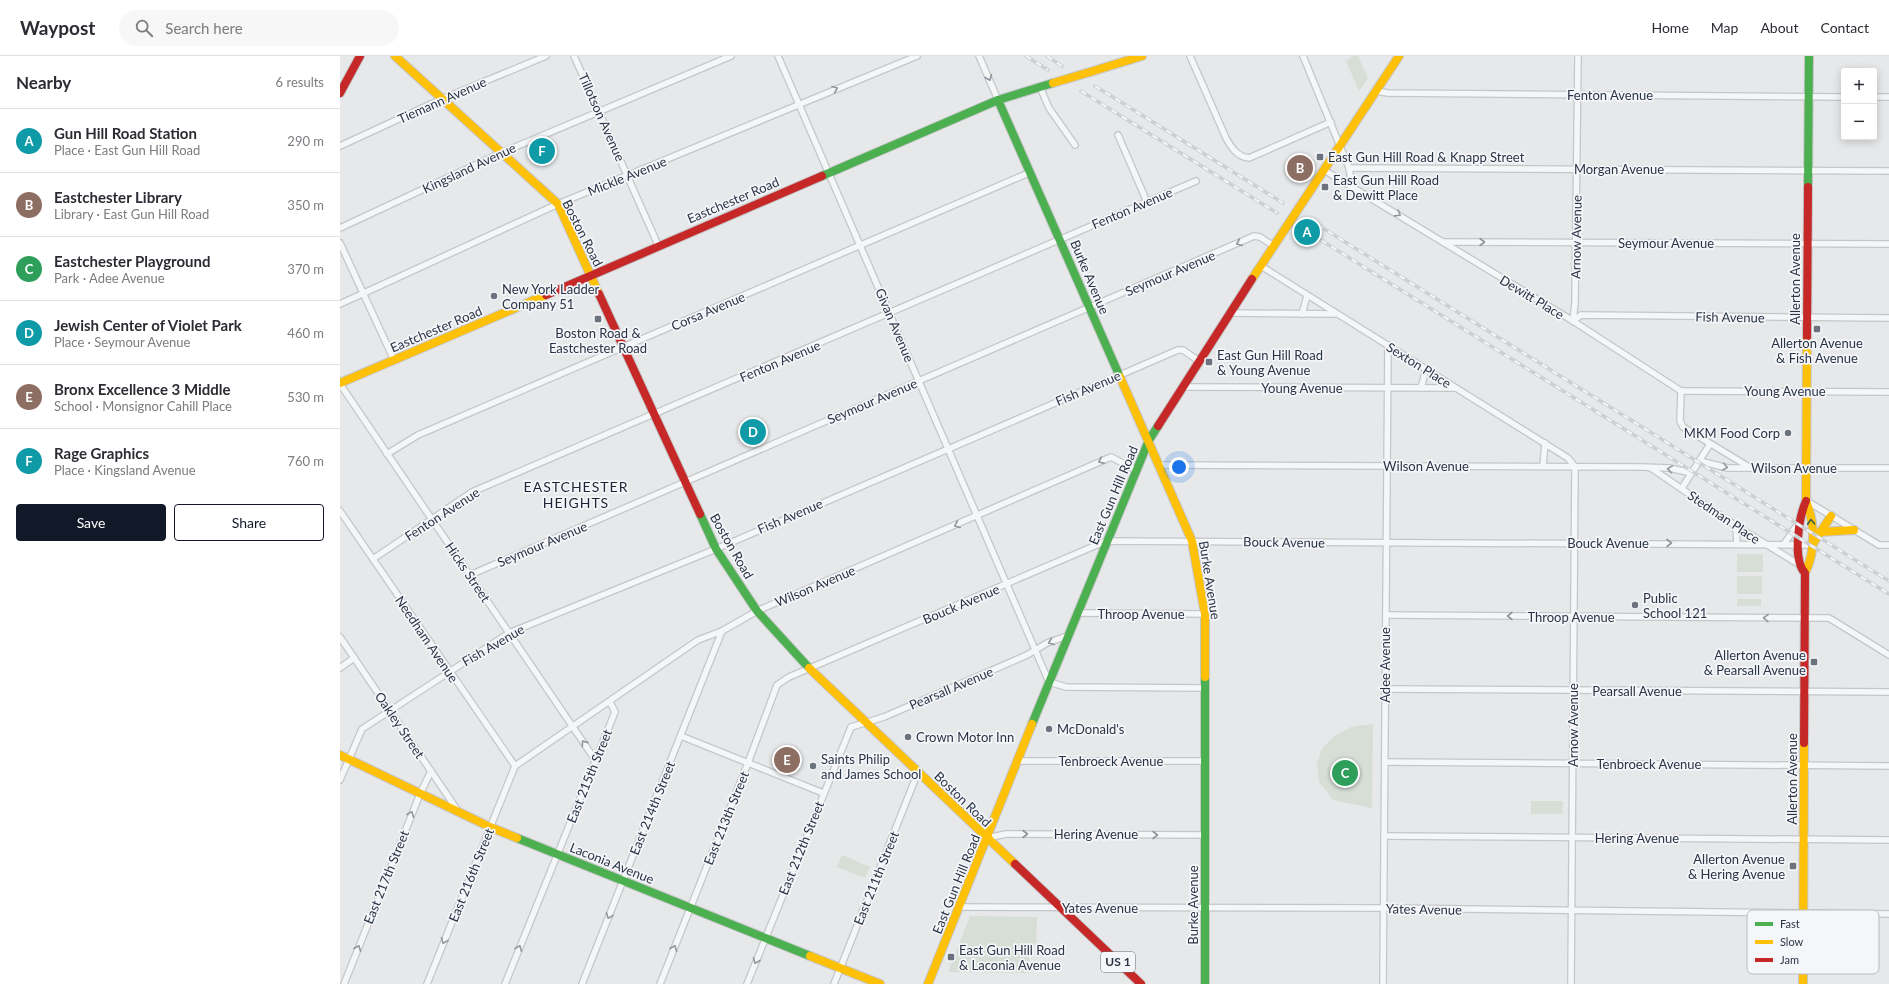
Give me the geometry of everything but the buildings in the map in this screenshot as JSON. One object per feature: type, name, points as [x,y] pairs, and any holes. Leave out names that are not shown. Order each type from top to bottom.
[{"type":"main road","points":[[340,93],[360,56]]},
{"type":"main road","name":"Boston Road","points":[[395,56],[558,204],[684,482],[716,548],[757,611],[810,669],[1060,908],[1142,984]]},
{"type":"main road","name":"Eastchester Road","points":[[340,383],[998,100],[1142,56]]},
{"type":"main road","name":"East Gun Hill Road","points":[[928,984],[1067,636],[1149,440],[1182,387],[1399,56]]},
{"type":"main road","name":"Allerton Avenue","points":[[1803,910],[1805,573],[1810,566],[1812,544],[1810,509],[1806,501],[1809,56]]},
{"type":"main road","name":"Burke Avenue","points":[[998,100],[1160,465],[1192,541],[1205,614],[1205,984]]},
{"type":"main road","name":"Allerton Avenue","points":[[1800,565],[1800,522],[1802,509],[1806,501]]},
{"type":"main road","points":[[1812,544],[1831,516]]},
{"type":"main road","points":[[1820,532],[1854,530]]},
{"type":"main road","points":[[1800,565],[1805,573]]},
{"type":"main road","name":"Laconia Avenue","points":[[340,755],[490,827],[841,967],[880,984]]},
{"type":"street","name":"Tiemann Avenue","points":[[340,146],[442,99],[546,56]]},
{"type":"street","name":"Tillotson Avenue","points":[[574,56],[658,245]]},
{"type":"street","name":"Kingsland Avenue","points":[[340,228],[501,153],[731,56]]},
{"type":"street","name":"Givan Avenue","points":[[778,56],[1049,682]]},
{"type":"street","name":"Mickle Avenue","points":[[340,304],[558,204],[917,56]]},
{"type":"street","name":"Burke Avenue","points":[[979,56],[998,100]]},
{"type":"street","points":[[1190,56],[1226,138],[1232,148],[1239,154],[1249,158],[1331,122]]},
{"type":"street","points":[[1303,56],[1349,168],[1352,186]]},
{"type":"street","name":"Arnow Avenue","points":[[1573,321],[1575,303],[1578,56]]},
{"type":"street","points":[[1040,87],[1049,108],[1075,145]]},
{"type":"street","name":"Fenton Avenue","points":[[1376,91],[1388,93],[1841,96]]},
{"type":"street","points":[[1877,97],[1889,97]]},
{"type":"street","points":[[1118,135],[1147,202]]},
{"type":"street","name":"Morgan Avenue","points":[[1349,168],[1577,168],[1889,171]]},
{"type":"street","name":"Dewitt Place","points":[[1324,170],[1573,321],[1681,391]]},
{"type":"street","name":"Corsa Avenue","points":[[387,454],[418,435],[1031,172]]},
{"type":"street","name":"Fenton Avenue","points":[[373,559],[472,492],[654,415],[1196,180]]},
{"type":"street","name":"Seymour Avenue","points":[[470,575],[1254,236],[1260,237],[1274,246]]},
{"type":"street","points":[[340,242],[394,360]]},
{"type":"street","name":"Seymour Avenue","points":[[1443,242],[1889,244]]},
{"type":"street","name":"Sexton Place","points":[[1261,266],[1335,314],[1388,345],[1545,443],[1568,458],[1575,467]]},
{"type":"street","points":[[1302,314],[1307,296]]},
{"type":"street","points":[[1231,312],[1335,314]]},
{"type":"street","name":"Fish Avenue","points":[[1573,321],[1581,315],[1889,318]]},
{"type":"street","name":"Adee Avenue","points":[[1383,984],[1388,345]]},
{"type":"street","name":"Fish Avenue","points":[[340,780],[362,728],[508,633],[716,548],[1178,350],[1183,350],[1199,361]]},
{"type":"street","points":[[1421,388],[1426,369]]},
{"type":"street","name":"Hicks Street","points":[[340,383],[596,761]]},
{"type":"street","name":"Young Avenue","points":[[1182,387],[1455,388]]},
{"type":"street","points":[[1681,391],[1680,420],[1683,427],[1750,467]]},
{"type":"street","name":"Young Avenue","points":[[1681,391],[1889,392]]},
{"type":"street","points":[[1544,466],[1545,443]]},
{"type":"street","points":[[1682,488],[1710,444]]},
{"type":"street","name":"Wilson Avenue","points":[[515,766],[698,640],[722,631],[757,611],[1111,457],[1136,470]]},
{"type":"street","name":"Wilson Avenue","points":[[1699,461],[1728,468],[1889,468]]},
{"type":"street","name":"Wilson Avenue","points":[[1160,465],[1648,467],[1669,468],[1692,473]]},
{"type":"street","name":"Arnow Avenue","points":[[1571,984],[1575,467]]},
{"type":"street","name":"Stedman Place","points":[[1648,467],[1682,488],[1736,526],[1800,565]]},
{"type":"street","points":[[1806,501],[1879,545],[1889,545]]},
{"type":"street","name":"Needham Avenue","points":[[340,511],[515,766]]},
{"type":"street","points":[[1784,544],[1800,522]]},
{"type":"street","points":[[1736,526],[1737,544]]},
{"type":"street","name":"Bouck Avenue","points":[[810,669],[1106,541],[1812,544]]},
{"type":"street","name":"Throop Avenue","points":[[1077,613],[1205,614]]},
{"type":"street","name":"Throop Avenue","points":[[1386,615],[1805,619]]},
{"type":"street","points":[[1805,619],[1829,618],[1889,655]]},
{"type":"street","name":"East 214th Street","points":[[582,984],[722,631]]},
{"type":"street","name":"Pearsall Avenue","points":[[866,723],[884,717],[1023,657],[1047,643],[1067,636]]},
{"type":"street","name":"Oakley Street","points":[[340,637],[460,813]]},
{"type":"street","points":[[340,668],[354,658]]},
{"type":"street","name":"East 213th Street","points":[[660,984],[748,763],[777,685],[810,669]]},
{"type":"street","points":[[1049,682],[1066,687],[1206,688]]},
{"type":"street","name":"Pearsall Avenue","points":[[1385,689],[1889,692]]},
{"type":"street","name":"East 215th Street","points":[[505,984],[615,712],[610,702]]},
{"type":"street","name":"East 212th Street","points":[[747,984],[851,727],[866,723]]},
{"type":"street","points":[[681,736],[823,793]]},
{"type":"street","name":"Tenbroeck Avenue","points":[[1018,761],[1205,761]]},
{"type":"street","name":"Tenbroeck Avenue","points":[[1385,762],[1889,766]]},
{"type":"street","name":"East 216th Street","points":[[427,984],[515,766]]},
{"type":"street","name":"East 217th Street","points":[[344,983],[420,794],[431,771]]},
{"type":"street","name":"East 211th Street","points":[[834,984],[918,772]]},
{"type":"street","name":"Hering Avenue","points":[[987,838],[1005,834],[1205,835]]},
{"type":"street","name":"Hering Avenue","points":[[1384,836],[1889,840]]},
{"type":"street","name":"Yates Avenue","points":[[959,907],[1383,908],[1747,913]]},
{"type":"street","name":"Yates Avenue","points":[[1879,914],[1889,914]]},
{"type":"shaded area","points":[[1351,56],[1358,56],[1368,78],[1359,91],[1346,61],[1351,58]]},
{"type":"shaded area","points":[[1737,554],[1763,554],[1763,572],[1737,572]]},
{"type":"shaded area","points":[[1737,576],[1762,576],[1762,594],[1737,594]]},
{"type":"shaded area","points":[[1737,599],[1761,599],[1761,606],[1737,606]]},
{"type":"shaded area","points":[[1373,724],[1372,808],[1333,800],[1319,782],[1317,764],[1322,749],[1334,736],[1351,727]]},
{"type":"shaded area","points":[[1531,801],[1563,801],[1562,814],[1531,814]]},
{"type":"shaded area","points":[[842,855],[870,867],[865,878],[837,867]]},
{"type":"shaded area","points":[[970,916],[1037,917],[1036,945],[1029,945],[1029,973],[948,972]]},
{"type":"railway","points":[[1026,56],[1048,70]]},
{"type":"railway","points":[[1047,56],[1062,66]]},
{"type":"railway","points":[[1095,86],[1283,203]]},
{"type":"railway","points":[[1081,91],[1277,213]]},
{"type":"railway","points":[[1318,225],[1889,581]]},
{"type":"railway","points":[[1311,234],[1889,594]]},
{"type":"traffic: fast","points":[[1808,187],[1809,56]]},
{"type":"traffic: fast","points":[[822,176],[998,100],[1053,83]]},
{"type":"traffic: fast","points":[[998,100],[1120,377]]},
{"type":"traffic: fast","points":[[1032,724],[1149,440],[1158,426]]},
{"type":"traffic: fast","points":[[700,514],[716,549],[757,611],[809,668]]},
{"type":"traffic: fast","points":[[1205,677],[1205,984]]},
{"type":"traffic: fast","points":[[517,838],[810,956]]},
{"type":"traffic: slow","points":[[395,56],[558,204],[599,294]]},
{"type":"traffic: slow","points":[[1090,72],[1142,56]]},
{"type":"traffic: slow","points":[[1252,279],[1399,56]]},
{"type":"traffic: slow","points":[[1053,83],[1090,72]]},
{"type":"traffic: slow","points":[[340,383],[546,295]]},
{"type":"traffic: slow","points":[[1805,573],[1809,564],[1813,546],[1813,528],[1806,501],[1807,337]]},
{"type":"traffic: slow","points":[[1120,377],[1192,541],[1205,614],[1205,677]]},
{"type":"traffic: slow","points":[[1812,545],[1831,516]]},
{"type":"traffic: slow","points":[[1820,532],[1854,530]]},
{"type":"traffic: slow","points":[[809,668],[1015,864]]},
{"type":"traffic: slow","points":[[928,984],[1032,724]]},
{"type":"traffic: slow","points":[[1803,910],[1804,743]]},
{"type":"traffic: slow","points":[[340,755],[490,827],[517,838]]},
{"type":"traffic: slow","points":[[810,956],[880,984]]},
{"type":"traffic: slow","points":[[1803,974],[1803,984]]},
{"type":"traffic: jam","points":[[340,93],[360,56]]},
{"type":"traffic: jam","points":[[546,295],[822,176]]},
{"type":"traffic: jam","points":[[1807,337],[1808,187]]},
{"type":"traffic: jam","points":[[1158,426],[1252,279]]},
{"type":"traffic: jam","points":[[599,294],[700,514]]},
{"type":"traffic: jam","points":[[1804,743],[1805,573],[1801,567],[1799,558],[1798,538],[1801,517],[1806,501]]},
{"type":"traffic: jam","points":[[1015,864],[1141,984]]},
{"type":"place","name":"Rage Graphics","points":[[542,151]]},
{"type":"place","name":"East Gun Hill Road & Knapp Street","points":[[1320,157]]},
{"type":"place","name":"Eastchester Library","points":[[1300,168]]},
{"type":"place","name":"East Gun Hill Road & Dewitt Place","points":[[1325,187]]},
{"type":"place","name":"Gun Hill Road Station","points":[[1307,232]]},
{"type":"place","name":"New York Ladder Company 51","points":[[494,296]]},
{"type":"place","name":"Boston Road & Eastchester Road","points":[[598,319]]},
{"type":"place","name":"Allerton Avenue & Fish Avenue","points":[[1817,329]]},
{"type":"place","name":"East Gun Hill Road & Young Avenue","points":[[1209,362]]},
{"type":"place","name":"Jewish Center of Violet Park","points":[[753,432]]},
{"type":"place","name":"MKM Food Corp","points":[[1788,433]]},
{"type":"place","name":"Public School 121","points":[[1635,605]]},
{"type":"place","name":"Allerton Avenue & Pearsall Avenue","points":[[1814,662]]},
{"type":"place","name":"McDonald's","points":[[1049,729]]},
{"type":"place","name":"Crown Motor Inn","points":[[908,737]]},
{"type":"place","name":"Bronx Excellence 3 Middle","points":[[787,760]]},
{"type":"place","name":"Saints Philip and James School","points":[[813,766]]},
{"type":"place","name":"Eastchester Playground","points":[[1345,773]]},
{"type":"place","name":"Allerton Avenue & Hering Avenue","points":[[1793,866]]},
{"type":"place","name":"East Gun Hill Road & Laconia Avenue","points":[[951,957]]},
{"type":"district","name":"EASTCHESTER HEIGHTS","points":[[576,496]]}]
